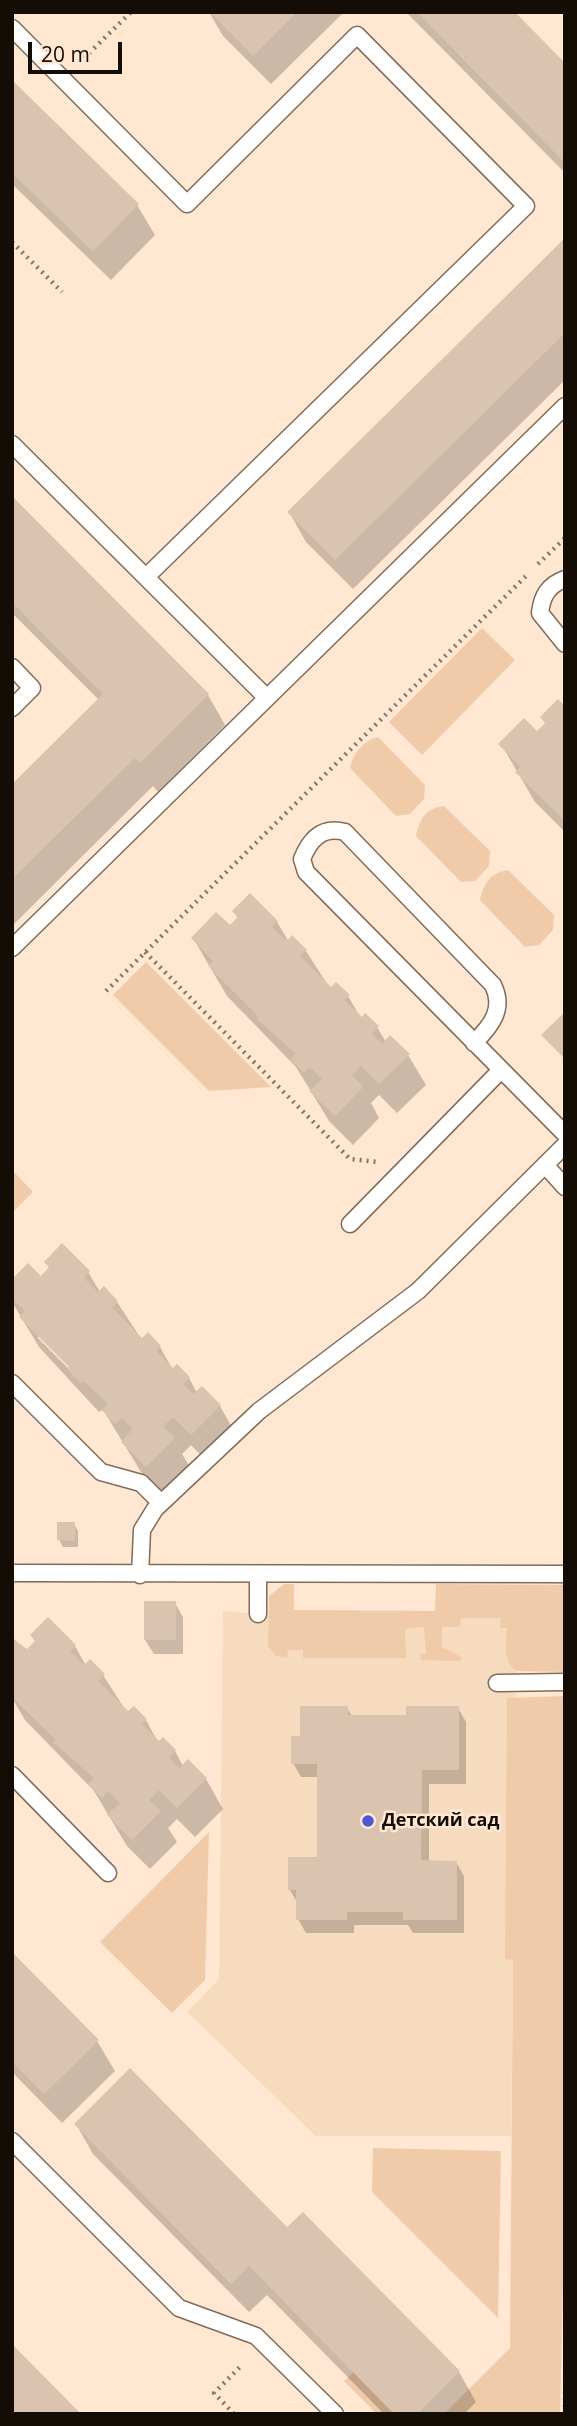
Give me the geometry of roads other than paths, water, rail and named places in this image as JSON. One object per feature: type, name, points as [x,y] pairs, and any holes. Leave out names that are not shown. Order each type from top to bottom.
[{"type":"lane","points":[[12,28],[187,204],[357,35],[526,206],[146,577]]},
{"type":"lane","points":[[12,948],[565,406]]},
{"type":"lane","points":[[12,444],[267,698]]},
{"type":"lane","points":[[565,579],[549,587],[542,600],[540,613],[565,644]]},
{"type":"lane","points":[[12,667],[33,688],[12,708]]},
{"type":"lane","points":[[474,1043],[490,1027],[498,1012],[499,996],[493,985],[345,832],[332,829],[319,833],[308,845],[302,859],[306,872],[474,1043],[565,1134]]},
{"type":"lane","points":[[350,1224],[501,1070]]},
{"type":"lane","points":[[140,1575],[142,1530],[161,1503],[259,1411],[418,1291],[565,1145]]},
{"type":"lane","points":[[545,1165],[565,1188]]},
{"type":"lane","points":[[12,1383],[101,1472],[141,1483],[161,1503]]},
{"type":"lane","points":[[12,1573],[565,1574]]},
{"type":"lane","points":[[258,1575],[258,1614]]},
{"type":"lane","points":[[497,1683],[565,1682]]},
{"type":"lane","points":[[12,1775],[108,1873]]},
{"type":"lane","points":[[12,2141],[179,2308],[256,2336],[335,2414]]},
{"type":"place","name":"Детский сад","points":[[368,1821]]}]
